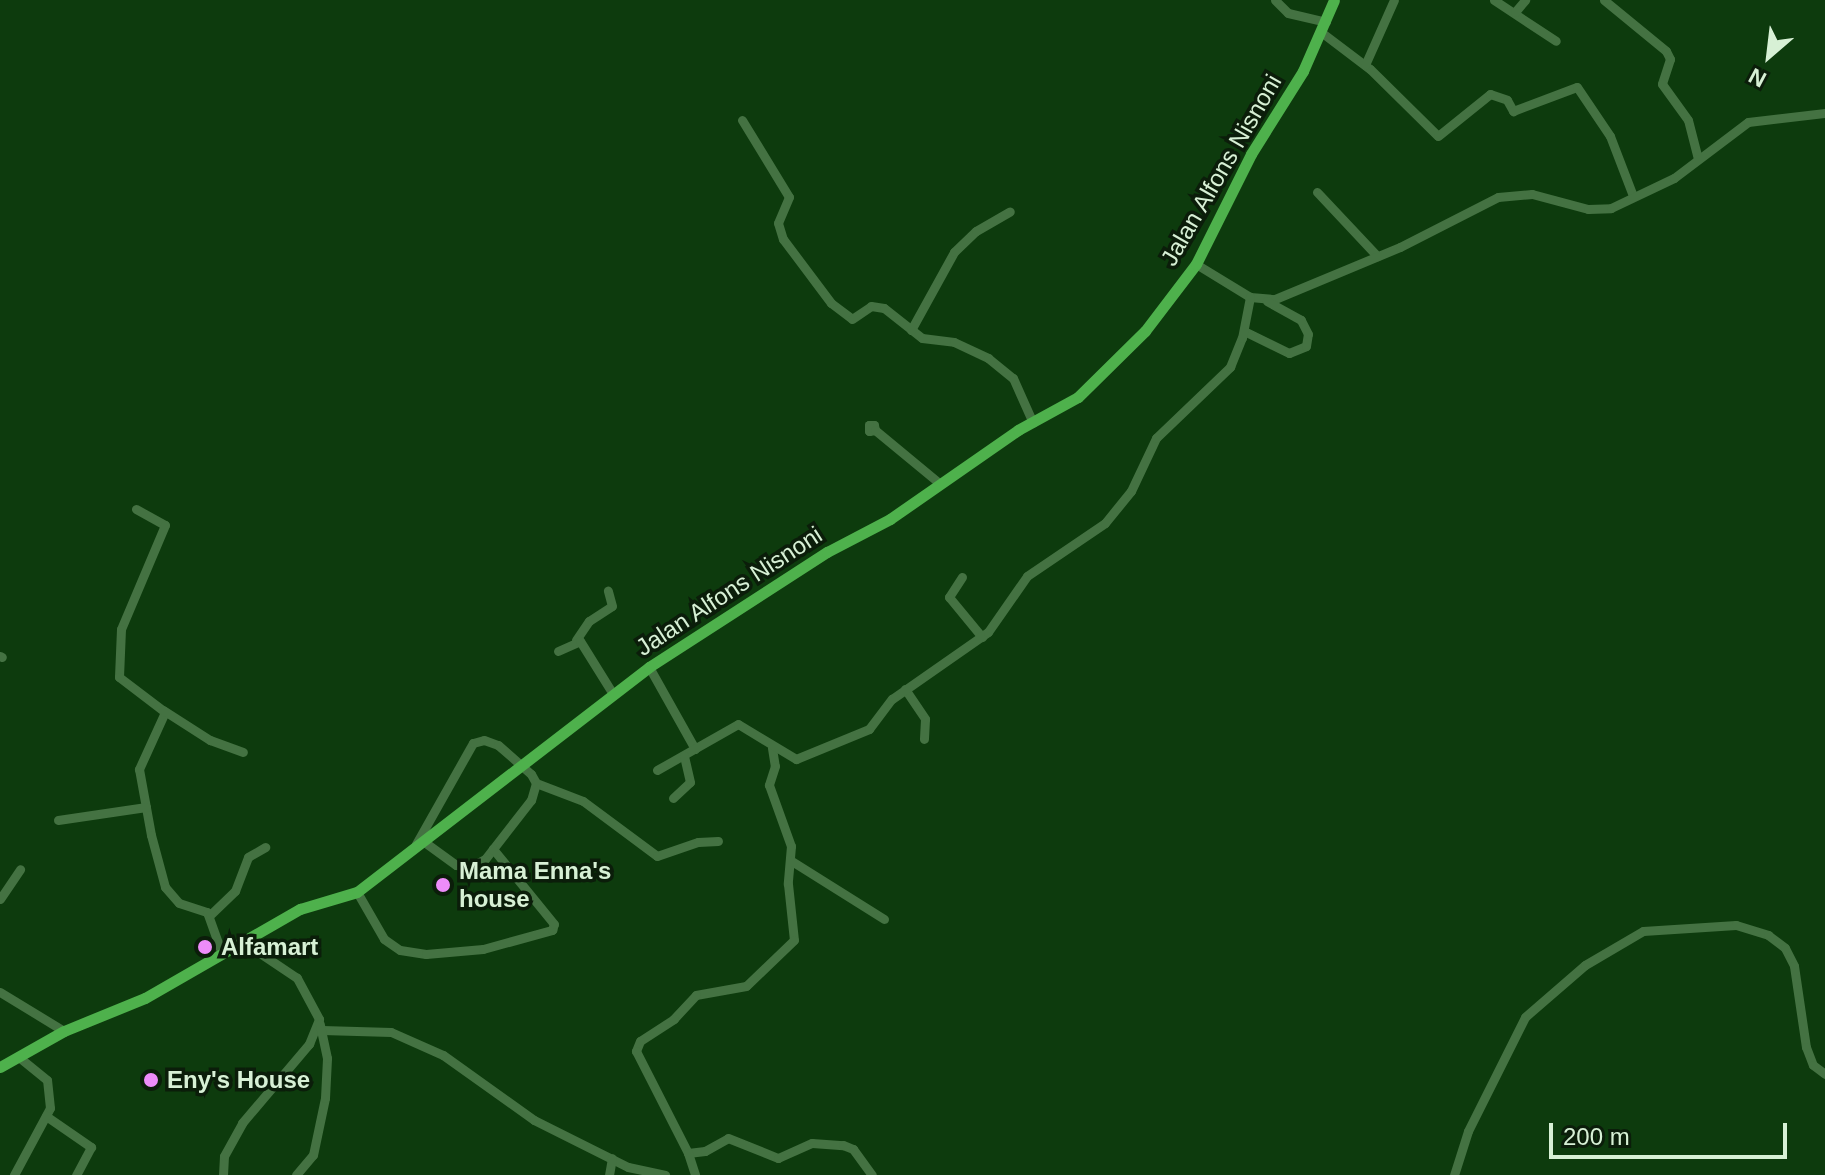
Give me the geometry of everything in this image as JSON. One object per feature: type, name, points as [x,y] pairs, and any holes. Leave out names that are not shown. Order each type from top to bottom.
[{"type":"main road","name":"Jalan Alfons Nisnoni","points":[[0,1067],[64,1031],[145,998],[300,909],[357,892],[411,855],[649,667],[827,552],[890,519],[939,483],[1078,397],[1118,361],[1196,264],[1239,176],[1324,27],[1334,0]]},
{"type":"street","points":[[1275,0],[1288,13],[1324,27],[1438,136],[1490,94],[1507,100],[1513,111],[1577,87],[1610,136],[1633,196]]},
{"type":"street","points":[[1365,65],[1394,0]]},
{"type":"street","points":[[1494,0],[1556,41]]},
{"type":"street","points":[[1515,12],[1525,0]]},
{"type":"street","points":[[1604,0],[1666,51],[1670,59],[1662,84],[1688,120],[1698,159]]},
{"type":"street","points":[[1264,300],[1377,256],[1508,194],[1553,197],[1601,210],[1674,178],[1748,122],[1825,113]]},
{"type":"street","points":[[742,120],[789,197],[778,223],[783,239],[831,303],[852,319],[871,306],[884,308],[911,330],[931,341],[954,342],[997,364],[1013,378],[1033,423]]},
{"type":"street","points":[[1317,192],[1377,256]]},
{"type":"street","points":[[911,330],[954,252],[976,231],[1010,211]]},
{"type":"street","points":[[1196,264],[1250,297],[1264,300],[1301,320],[1308,334],[1306,346],[1289,353],[1244,331]]},
{"type":"street","points":[[657,770],[743,723],[772,748],[796,759],[818,753],[869,729],[883,707],[982,637],[998,622],[1027,576],[1089,536],[1119,507],[1156,438],[1230,367],[1244,331],[1250,297]]},
{"type":"street","points":[[875,430],[939,483]]},
{"type":"street","points":[[136,509],[165,524],[121,629],[119,677],[210,740],[243,752]]},
{"type":"street","points":[[962,577],[949,597],[982,637]]},
{"type":"street","points":[[558,651],[576,640],[589,621],[611,607],[608,591]]},
{"type":"street","points":[[576,640],[613,694]]},
{"type":"street","points":[[649,667],[695,749]]},
{"type":"street","points":[[905,689],[925,719],[924,739]]},
{"type":"street","points":[[163,710],[140,763],[146,807],[166,890],[179,903],[210,915]]},
{"type":"street","points":[[411,855],[473,743],[492,742],[523,767],[536,783],[579,799],[657,856],[698,842],[718,841]]},
{"type":"street","points":[[695,1175],[688,1153],[642,1067],[638,1043],[674,1019],[696,995],[746,986],[794,942],[785,821],[769,785],[775,766],[772,748]]},
{"type":"street","points":[[673,798],[690,782],[684,756]]},
{"type":"street","points":[[426,843],[463,867],[485,859],[531,800],[536,783]]},
{"type":"street","points":[[58,820],[146,807]]},
{"type":"street","points":[[210,915],[235,891],[248,857],[265,847]]},
{"type":"street","points":[[357,892],[384,939],[400,950],[426,954],[483,949],[552,930],[554,924],[493,849]]},
{"type":"street","points":[[790,860],[884,919]]},
{"type":"street","points":[[0,899],[20,869]]},
{"type":"street","points":[[210,915],[222,954]]},
{"type":"street","points":[[1454,1175],[1478,1108],[1525,1017],[1585,965],[1643,931],[1736,925],[1777,941],[1794,966],[1806,1047],[1813,1065],[1825,1074]]},
{"type":"street","points":[[245,943],[297,978],[320,1024],[327,1058],[317,1143],[296,1175]]},
{"type":"street","points":[[0,992],[64,1031]]},
{"type":"street","points":[[320,1024],[391,1032],[443,1055],[534,1120],[636,1170],[665,1175]]},
{"type":"street","points":[[223,1175],[224,1156],[242,1123],[309,1044],[320,1024]]},
{"type":"street","points":[[19,1057],[47,1080],[46,1116],[19,1173]]},
{"type":"street","points":[[46,1116],[91,1147],[76,1175]]},
{"type":"street","points":[[688,1153],[705,1151],[728,1138],[779,1158],[820,1142],[850,1147],[872,1175]]},
{"type":"street","points":[[609,1175],[612,1158]]},
{"type":"place","name":"Mama Enna's house","points":[[443,885]]},
{"type":"place","name":"Alfamart","points":[[205,947]]},
{"type":"place","name":"Eny's House","points":[[151,1080]]}]
